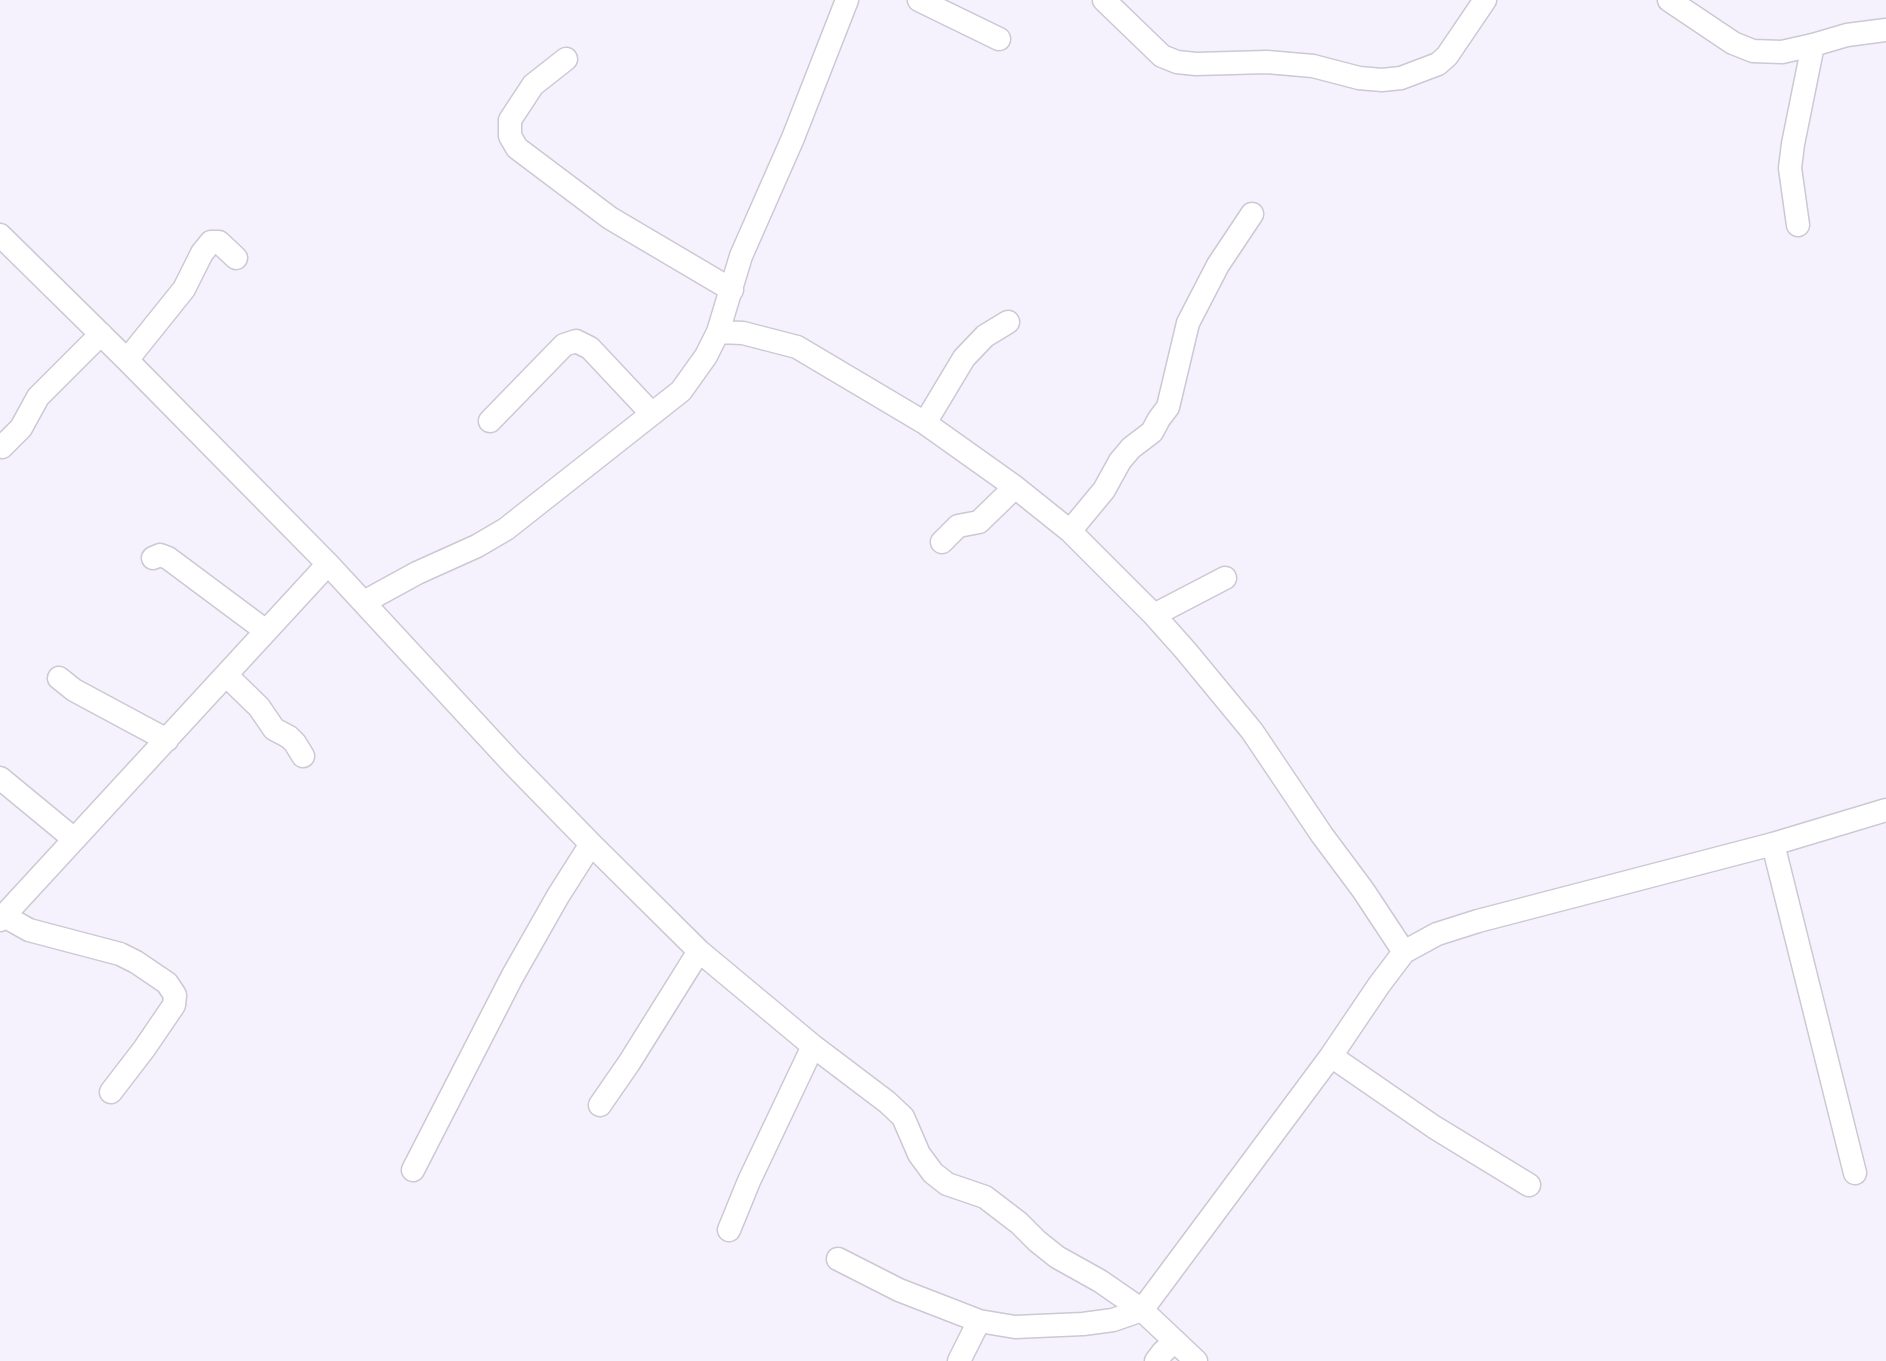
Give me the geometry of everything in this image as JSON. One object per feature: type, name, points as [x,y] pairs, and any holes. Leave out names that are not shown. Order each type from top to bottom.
[{"type":"street","points":[[364,602],[417,573],[477,546],[506,529],[681,391],[706,356],[718,332],[741,256],[793,138],[847,0]]},
{"type":"street","points":[[919,0],[999,40]]},
{"type":"street","points":[[1104,0],[1162,56],[1177,62],[1196,64],[1267,62],[1313,66],[1359,78],[1382,80],[1401,78],[1438,64],[1447,56],[1486,0]]},
{"type":"street","points":[[1669,0],[1733,43],[1753,51],[1782,52],[1847,35],[1886,30]]},
{"type":"street","points":[[1798,225],[1790,168],[1792,144],[1813,45]]},
{"type":"street","points":[[566,59],[533,85],[510,120],[510,136],[517,148],[610,218],[732,290]]},
{"type":"street","points":[[1070,532],[1104,490],[1120,461],[1131,448],[1152,432],[1168,407],[1188,322],[1218,265],[1252,214]]},
{"type":"street","points":[[0,235],[127,360],[328,564],[512,763],[699,951],[813,1046],[887,1102],[903,1117],[919,1154],[933,1172],[947,1184],[985,1197],[1019,1222],[1037,1241],[1057,1256],[1100,1281],[1142,1310],[1196,1361]]},
{"type":"street","points":[[127,360],[184,289],[202,253],[211,242],[219,242],[236,258]]},
{"type":"street","points":[[925,423],[964,358],[985,336],[1008,322]]},
{"type":"street","points":[[718,332],[743,333],[797,347],[925,423],[1015,487],[1070,532],[1154,615],[1252,731],[1404,952]]},
{"type":"street","points":[[2,447],[21,428],[38,397],[101,334]]},
{"type":"street","points":[[490,421],[564,345],[576,341],[590,348],[652,414]]},
{"type":"street","points":[[942,542],[958,526],[979,522],[1015,487]]},
{"type":"street","points":[[153,558],[160,555],[168,558],[266,631]]},
{"type":"street","points":[[111,1092],[144,1049],[174,1005],[175,995],[167,983],[136,962],[120,954],[29,930],[2,918],[328,564]]},
{"type":"street","points":[[1154,615],[1225,578]]},
{"type":"street","points":[[226,675],[259,707],[274,729],[295,742],[302,756]]},
{"type":"street","points":[[59,678],[74,690],[166,740]]},
{"type":"street","points":[[0,778],[74,839]]},
{"type":"street","points":[[838,1258],[899,1290],[979,1321],[1015,1326],[1082,1324],[1113,1320],[1142,1310],[1332,1056],[1379,985],[1404,952],[1437,934],[1478,921],[1774,844],[1886,810]]},
{"type":"street","points":[[413,1170],[512,977],[558,896],[591,844]]},
{"type":"street","points":[[1774,844],[1855,1174]]},
{"type":"street","points":[[600,1105],[629,1064],[699,951]]},
{"type":"street","points":[[729,1230],[749,1181],[813,1046]]},
{"type":"street","points":[[1332,1056],[1434,1127],[1529,1185]]},
{"type":"street","points":[[958,1361],[979,1321]]},
{"type":"street","points":[[1156,1361],[1175,1341]]}]
